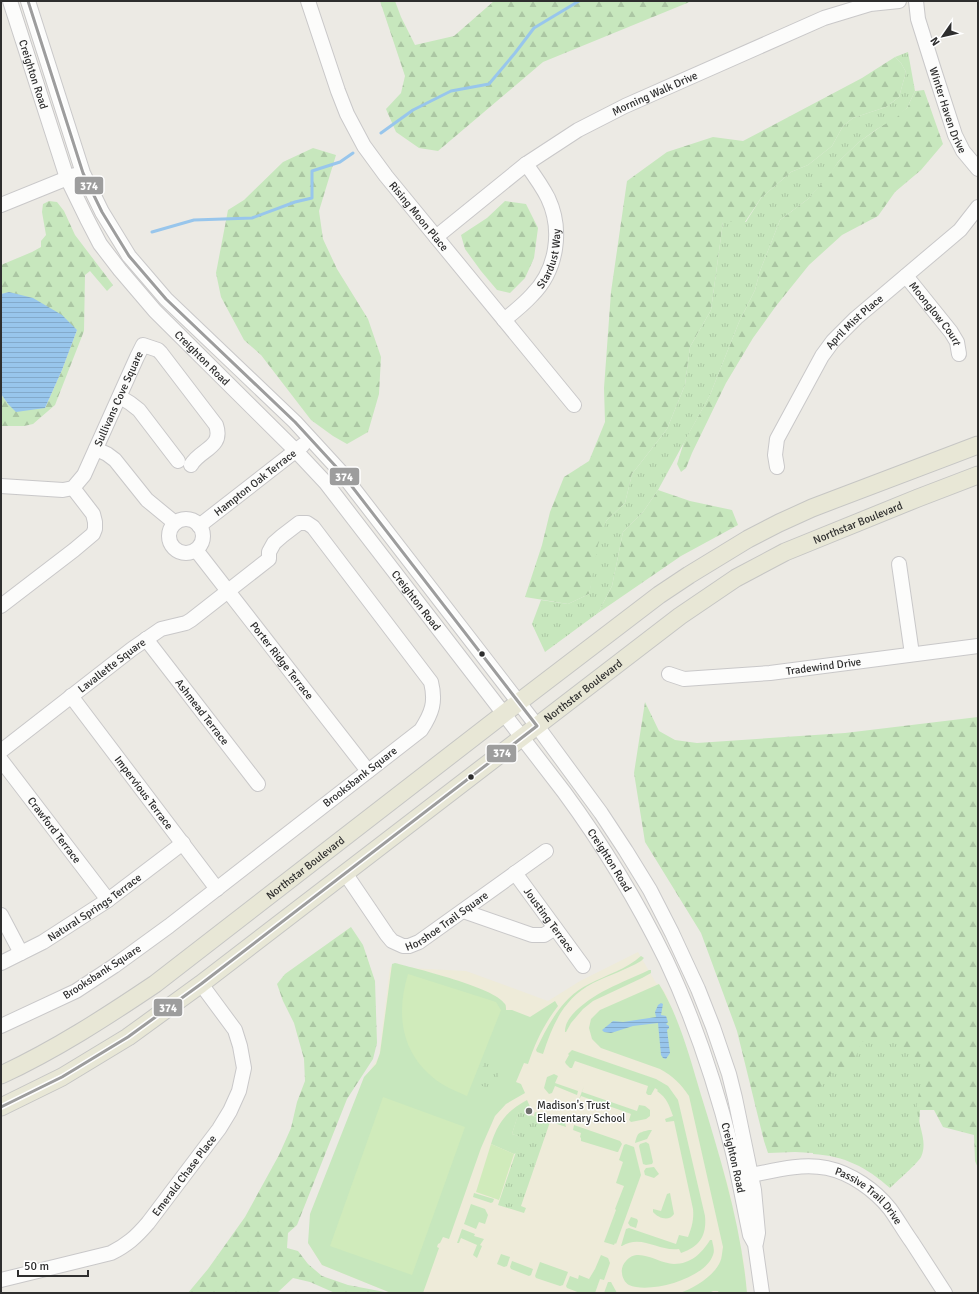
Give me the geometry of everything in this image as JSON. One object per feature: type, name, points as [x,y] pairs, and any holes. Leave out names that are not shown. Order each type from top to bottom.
[{"type":"main road","name":"Northstar Boulevard","points":[[1,1075],[33,1059],[118,1009],[155,984],[519,702],[659,595],[689,575],[748,539],[812,508],[978,445]]},
{"type":"main road","name":"Northstar Boulevard","points":[[1,1107],[62,1077],[128,1037],[201,984],[680,616],[736,578],[785,552],[978,475]]},
{"type":"street","name":"Creighton Road","points":[[10,1],[67,178],[100,244],[135,289],[155,311],[296,451],[326,483],[573,804],[624,881],[645,918],[671,971],[708,1066],[732,1149],[750,1235],[755,1244],[762,1291]]},
{"type":"street","name":"Creighton Road","points":[[28,1],[83,173],[102,212],[129,256],[166,299],[295,422],[340,471],[537,726],[601,813],[650,890],[698,989],[729,1074],[752,1176],[758,1233],[755,1244]]},
{"type":"street","name":"Rising Moon Place","points":[[308,1],[338,91],[347,114],[364,146],[386,176],[574,405]]},
{"type":"street","name":"Morning Walk Drive","points":[[436,236],[526,164],[578,130],[625,106],[824,18],[870,4],[899,1]]},
{"type":"street","name":"Winter Haven Drive","points":[[916,1],[918,19],[955,135],[963,151],[978,169]]},
{"type":"street","name":"Stardust Way","points":[[504,320],[533,295],[547,276],[556,249],[556,225],[548,198],[526,164]]},
{"type":"street","points":[[1,205],[83,173]]},
{"type":"street","name":"April Mist Place","points":[[777,467],[775,455],[777,439],[822,356],[840,332],[960,230],[978,207]]},
{"type":"street","name":"Moonglow Court","points":[[906,276],[951,332],[957,342],[959,354]]},
{"type":"street","name":"Sullivans Cove Square","points":[[73,488],[84,475],[143,346],[158,350],[161,353],[216,425],[218,432],[217,440],[212,446],[195,459],[185,463],[139,410],[120,397]]},
{"type":"street","name":"Hampton Oak Terrace","points":[[199,526],[310,439]]},
{"type":"street","points":[[96,449],[116,460],[147,500],[175,523]]},
{"type":"street","points":[[1,486],[63,490],[73,488],[93,514],[95,522],[93,534],[1,606]]},
{"type":"street","points":[[188,519],[199,526],[203,539],[196,550],[190,553],[184,553],[177,551],[172,547],[169,534],[175,523],[188,519]]},
{"type":"street","name":"Brooksbank Square","points":[[1,1026],[76,991],[114,966],[217,889],[421,730],[428,719],[434,703],[434,692],[431,682],[313,527],[307,523],[299,524],[282,536],[274,543],[269,552],[269,559],[228,590]]},
{"type":"street","name":"Porter Ridge Terrace","points":[[196,550],[368,771]]},
{"type":"street","points":[[899,564],[912,654]]},
{"type":"street","name":"Lavallette Square","points":[[1,751],[161,628],[186,623],[228,590]]},
{"type":"street","name":"Ashmead Terrace","points":[[146,639],[258,784]]},
{"type":"street","name":"Tradewind Drive","points":[[669,674],[684,679],[770,673],[978,646]]},
{"type":"street","name":"Impervious Terrace","points":[[71,696],[217,889]]},
{"type":"street","name":"Crawford Terrace","points":[[1,760],[108,900]]},
{"type":"street","name":"Natural Springs Terrace","points":[[1,963],[63,930],[108,900],[183,843]]},
{"type":"street","name":"Horshoe Trail Square","points":[[345,873],[387,935],[397,944],[409,946],[419,942],[546,850]]},
{"type":"street","name":"Jousting Terrace","points":[[515,873],[583,966]]},
{"type":"street","points":[[463,910],[532,935],[544,935],[555,928]]},
{"type":"street","points":[[1,916],[21,953]]},
{"type":"street","name":"Emerald Chase Place","points":[[1,1280],[111,1253],[125,1246],[138,1235],[148,1223],[219,1129],[230,1111],[239,1091],[244,1068],[235,1030],[201,984]]},
{"type":"street","name":"Passive Trail Drive","points":[[752,1176],[783,1169],[810,1167],[827,1168],[844,1173],[874,1192],[890,1210],[945,1293]]},
{"type":"shaded area","name":"Madison's Trust Elementary School","points":[[638,952],[656,983],[659,984],[667,996],[688,1052],[729,1189],[744,1262],[747,1293],[391,1293],[322,1265],[308,1243],[365,1078],[379,1056],[390,967],[466,971],[548,1001],[580,981]]},
{"type":"green space","points":[[380,1],[395,1],[415,45],[454,36],[494,1],[692,1],[543,62],[438,151],[419,148],[396,132],[386,109],[401,93],[405,76]]},
{"type":"green space","points":[[908,52],[915,91],[907,108],[897,117],[859,142],[838,162],[829,176],[808,199],[780,220],[760,271],[755,290],[739,322],[710,395],[658,490],[643,512],[623,532],[612,586],[598,613],[545,652],[532,624],[541,600],[568,604],[589,594],[598,545],[606,521],[625,503],[632,474],[667,429],[685,385],[690,347],[711,310],[723,222],[746,222],[761,198],[791,172],[808,165],[832,146],[843,126],[853,118],[886,107],[899,97],[906,72],[901,63],[895,57]]},
{"type":"green space","points":[[895,57],[901,63],[906,72],[899,97],[886,107],[853,118],[843,126],[832,146],[808,165],[791,172],[761,198],[745,222],[723,222],[711,310],[690,347],[685,385],[667,429],[632,474],[625,503],[606,521],[589,594],[568,604],[525,597],[542,545],[550,512],[564,477],[589,461],[605,422],[604,388],[611,292],[627,181],[667,152],[713,137],[743,141],[862,78]]},
{"type":"green space","points":[[924,90],[943,144],[921,170],[895,192],[878,216],[842,235],[809,265],[776,306],[753,338],[726,383],[686,468],[681,472],[677,464],[684,442],[710,395],[739,322],[755,290],[760,271],[780,220],[808,199],[838,162],[859,142],[907,108],[915,91]]},
{"type":"green space","points":[[313,148],[336,155],[319,211],[323,239],[337,269],[368,319],[381,357],[379,394],[368,432],[347,444],[311,420],[261,355],[244,340],[221,297],[216,273],[228,210],[244,200],[283,162]]},
{"type":"green space","points":[[49,201],[57,202],[64,211],[75,235],[113,285],[107,291],[90,271],[85,275],[84,331],[55,405],[33,424],[24,426],[1,426],[1,394],[8,404],[45,408],[62,370],[77,330],[9,292],[1,294],[1,265],[41,247],[41,241],[46,235],[42,212],[43,204]]},
{"type":"green space","points":[[505,201],[526,204],[538,228],[534,258],[525,278],[510,293],[497,290],[465,249],[461,235],[487,218]]},
{"type":"green space","points":[[658,490],[690,501],[732,510],[738,525],[681,556],[598,613],[612,586],[623,532],[643,512]]},
{"type":"green space","points":[[645,702],[659,731],[675,740],[697,743],[845,733],[978,717],[978,1168],[975,1161],[974,1135],[943,1127],[934,1110],[920,1110],[919,1127],[865,1164],[831,1154],[795,1152],[768,1153],[737,1031],[701,933],[645,842],[634,773]]},
{"type":"green space","points":[[351,927],[363,945],[375,981],[377,1043],[373,1059],[347,1099],[297,1225],[288,1233],[287,1248],[298,1251],[308,1264],[322,1276],[348,1285],[390,1293],[335,1293],[310,1282],[293,1278],[277,1293],[188,1293],[208,1269],[245,1217],[279,1155],[291,1128],[297,1102],[305,1081],[304,1059],[294,1023],[283,1001],[277,984],[285,974]]},
{"type":"green space","points":[[641,956],[644,958],[641,961],[593,983],[574,997],[560,1013],[543,1054],[537,1052],[536,1050],[557,1012],[571,996],[589,984],[623,968]]},
{"type":"green space","points":[[395,963],[454,979],[486,991],[505,1004],[506,1010],[512,1010],[530,1017],[555,1001],[558,1006],[540,1034],[528,1064],[524,1063],[516,1082],[521,1084],[525,1093],[506,1104],[495,1116],[481,1148],[449,1239],[443,1237],[438,1244],[437,1247],[439,1248],[423,1293],[391,1293],[322,1265],[308,1243],[310,1214],[364,1077],[376,1064],[380,1053],[392,964]]},
{"type":"green space","points":[[651,970],[651,973],[642,978],[593,1001],[583,1009],[565,1032],[566,1025],[571,1017],[589,1000],[608,989]]},
{"type":"green space","points":[[408,974],[496,1002],[501,1010],[467,1096],[445,1086],[429,1074],[418,1062],[410,1049],[402,1021],[404,990]]},
{"type":"green space","points":[[659,984],[678,1023],[693,1067],[723,1168],[740,1243],[747,1293],[719,1293],[718,1291],[713,1291],[709,1293],[680,1293],[697,1285],[713,1272],[721,1260],[723,1247],[689,1096],[669,1074],[660,1069],[601,1048],[592,1039],[589,1028],[591,1019],[600,1010]]},
{"type":"green space","points":[[871,1039],[898,1043],[925,1069],[917,1105],[918,1118],[924,1145],[923,1151],[919,1160],[890,1188],[864,1169],[845,1160],[825,1155],[813,1154],[816,1092],[837,1067],[852,1067],[861,1042]]},
{"type":"green space","points":[[572,1050],[656,1079],[668,1086],[678,1100],[705,1216],[705,1229],[703,1235],[693,1248],[681,1253],[679,1249],[664,1248],[644,1242],[629,1243],[621,1246],[626,1229],[629,1228],[676,1244],[679,1235],[688,1237],[691,1230],[693,1209],[674,1121],[666,1122],[665,1119],[673,1116],[669,1105],[655,1088],[651,1095],[648,1095],[646,1093],[648,1086],[575,1061],[572,1068],[570,1068],[565,1062],[569,1055],[568,1054]]},
{"type":"green space","points":[[485,1060],[502,1066],[493,1090],[477,1084]]},
{"type":"green space","points":[[554,1074],[558,1076],[555,1083],[578,1091],[577,1095],[555,1086],[552,1093],[549,1094],[544,1088],[547,1077]]},
{"type":"green space","points":[[584,1086],[582,1092],[637,1111],[639,1105],[645,1106],[650,1110],[650,1116],[646,1119],[631,1122],[629,1120],[631,1114],[581,1096],[578,1102]]},
{"type":"green space","points":[[383,1097],[465,1127],[412,1275],[330,1246]]},
{"type":"green space","points":[[527,1100],[532,1111],[531,1115],[519,1112],[512,1134],[522,1137],[516,1153],[514,1154],[491,1144],[500,1123],[504,1118],[514,1108]]},
{"type":"green space","points":[[519,1111],[550,1122],[521,1206],[526,1208],[524,1213],[498,1205],[521,1137],[512,1134]]},
{"type":"green space","points":[[535,1112],[565,1123],[566,1127],[534,1116]]},
{"type":"green space","points":[[574,1125],[620,1141],[622,1144],[618,1152],[581,1141],[581,1133],[573,1130]]},
{"type":"green space","points":[[652,1130],[647,1139],[635,1143],[639,1134]]},
{"type":"green space","points":[[646,1142],[649,1144],[653,1162],[652,1164],[646,1165],[643,1164],[639,1146],[640,1144]]},
{"type":"green space","points":[[491,1144],[514,1154],[499,1200],[476,1192]]},
{"type":"green space","points":[[626,1144],[634,1147],[641,1175],[616,1244],[615,1243],[614,1245],[604,1242],[624,1186],[616,1183],[623,1162],[619,1160],[624,1145]]},
{"type":"green space","points":[[654,1167],[659,1174],[654,1178],[645,1175],[644,1171],[646,1168]]},
{"type":"green space","points":[[474,1193],[494,1199],[493,1202],[491,1203],[473,1197]]},
{"type":"green space","points":[[670,1193],[674,1214],[669,1218],[658,1216],[653,1212],[653,1209],[661,1211],[667,1194]]},
{"type":"green space","points":[[471,1204],[485,1209],[488,1215],[485,1224],[479,1222],[476,1229],[464,1224]]},
{"type":"green space","points":[[631,1217],[637,1219],[638,1221],[636,1228],[630,1226],[628,1223]]},
{"type":"green space","points":[[462,1229],[475,1234],[474,1236],[484,1239],[480,1245],[482,1246],[477,1258],[473,1255],[477,1245],[461,1238],[459,1243],[457,1243]]},
{"type":"green space","points":[[710,1240],[712,1240],[714,1251],[708,1264],[688,1277],[662,1286],[649,1287],[629,1285],[623,1278],[622,1267],[631,1257],[643,1255],[668,1263],[680,1264],[691,1260],[700,1253]]},
{"type":"green space","points":[[501,1254],[510,1257],[507,1266],[504,1267],[497,1264]]},
{"type":"green space","points":[[601,1255],[608,1258],[610,1263],[604,1280],[600,1279],[595,1293],[580,1293],[567,1288],[566,1286],[570,1276],[578,1279],[579,1275],[589,1279]]},
{"type":"green space","points":[[512,1261],[533,1269],[531,1275],[529,1276],[511,1269],[510,1267]]},
{"type":"green space","points":[[540,1262],[568,1272],[563,1285],[560,1286],[536,1278],[535,1276]]},
{"type":"green space","points":[[608,1282],[611,1282],[617,1293],[604,1293]]},
{"type":"water","points":[[9,292],[33,298],[62,315],[77,330],[62,370],[45,408],[16,412],[1,394],[1,294]]},
{"type":"water","points":[[661,1003],[663,1004],[661,1015],[666,1016],[668,1022],[666,1024],[669,1026],[667,1030],[670,1053],[666,1059],[661,1055],[658,1023],[633,1026],[611,1033],[604,1032],[602,1030],[613,1021],[623,1022],[656,1017],[655,1012],[658,1005]]},
{"type":"waterway","points":[[381,133],[413,110],[451,91],[489,84],[534,28],[579,1]]},
{"type":"waterway","points":[[152,232],[194,220],[252,218],[295,202],[312,198],[312,171],[340,162],[353,153]]},
{"type":"transit line","name":"374","points":[[1,1107],[62,1077],[128,1037],[201,984],[537,726],[340,471],[295,422],[166,299],[129,256],[102,212],[83,173],[28,1]]},
{"type":"place","name":"Madison's Trust Elementary School","points":[[529,1111]]}]
